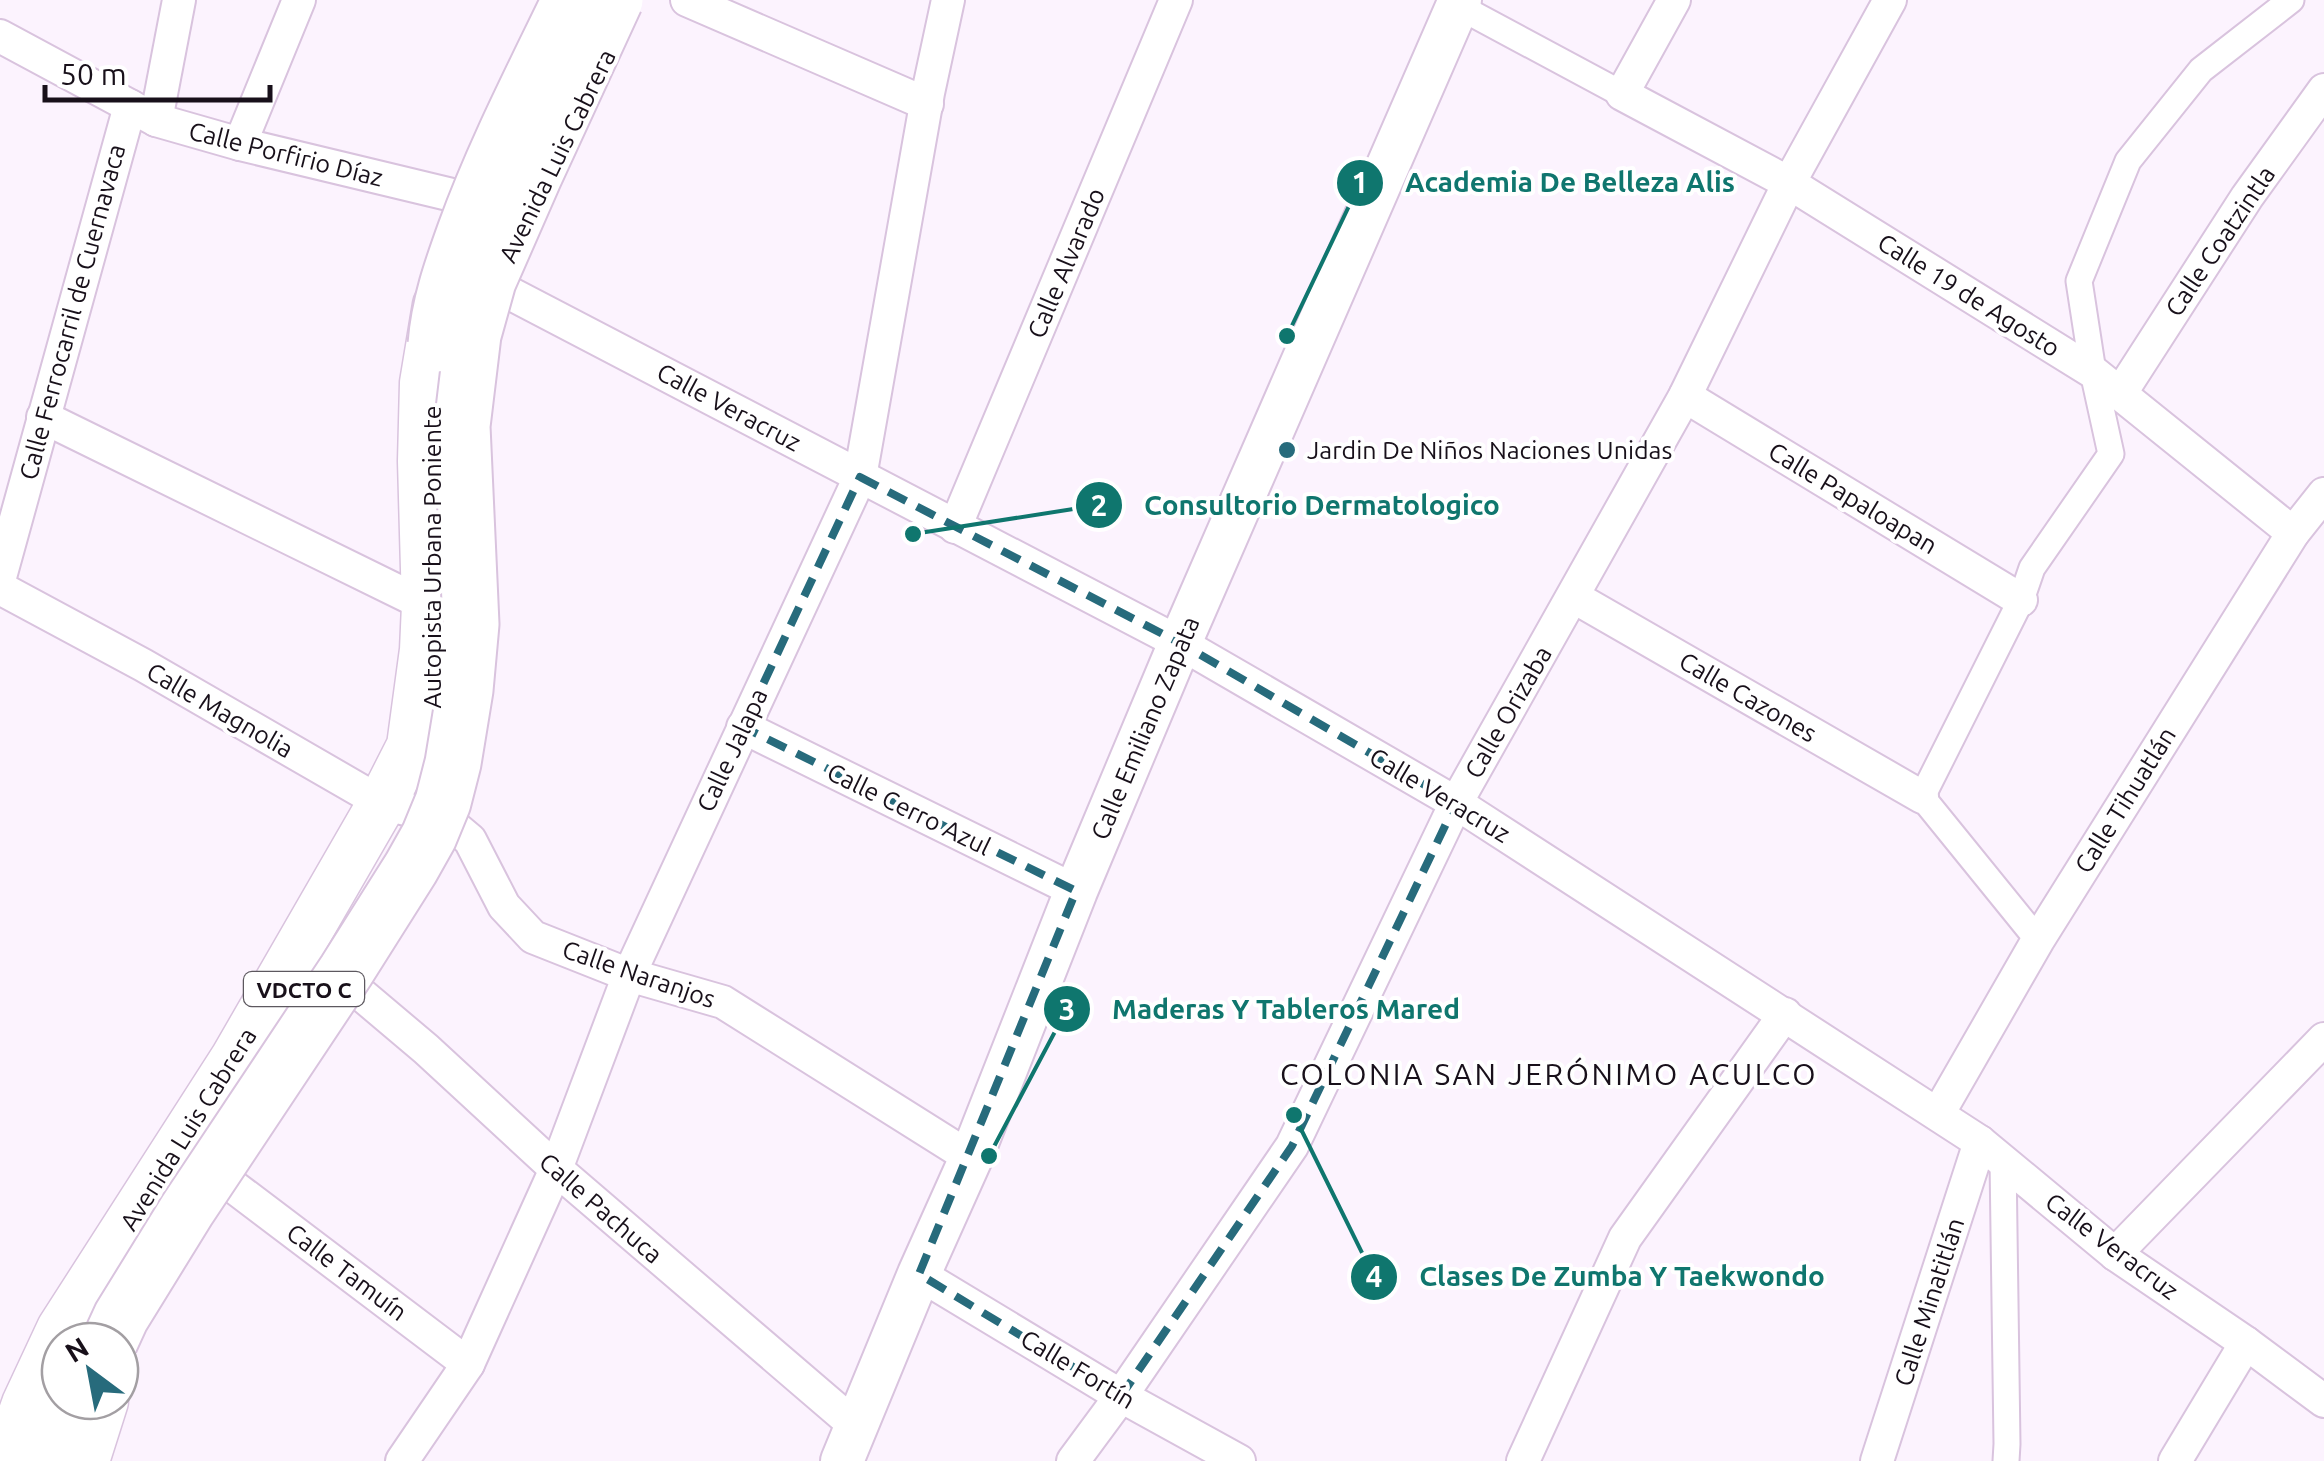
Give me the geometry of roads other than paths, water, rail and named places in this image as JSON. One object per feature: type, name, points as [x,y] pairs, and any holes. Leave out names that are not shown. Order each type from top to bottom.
[{"type":"highway","name":"Autopista Urbana Poniente","points":[[85,1321],[314,974],[378,867],[419,782],[430,733],[436,643],[430,427],[438,323],[453,265],[483,182],[570,0]]},
{"type":"highway","name":"Autopista Urbana Poniente","points":[[119,1321],[187,1210],[411,868],[443,802],[465,690],[471,624],[462,426],[473,334],[488,282],[615,0]]},
{"type":"highway","points":[[37,1461],[46,1421]]},
{"type":"highway","points":[[69,1461],[80,1421]]},
{"type":"main road","name":"Avenida Luis Cabrera","points":[[8,1461],[26,1404],[61,1329],[235,1058],[411,746],[424,650],[424,383],[434,315],[473,200],[570,0]]},
{"type":"main road","name":"Avenida Luis Cabrera","points":[[140,1322],[166,1272],[349,984],[446,819],[462,774],[480,650],[476,457],[482,344],[496,286],[518,226],[633,0]]},
{"type":"main road","points":[[422,461],[436,469],[456,472],[476,457]]},
{"type":"main road","points":[[425,516],[440,561],[425,732],[431,770],[446,819]]},
{"type":"main road","points":[[121,1236],[132,1230],[148,1233],[164,1254],[166,1272]]},
{"type":"main road","points":[[86,1461],[98,1421]]},
{"type":"street","name":"Calle Ferrocarril de Cuernavaca","points":[[0,577],[43,417],[180,0]]},
{"type":"street","points":[[240,144],[299,0]]},
{"type":"street","points":[[687,0],[926,104]]},
{"type":"street","name":"Calle Jalapa","points":[[402,1461],[468,1364],[556,1170],[628,975],[860,477],[948,0]]},
{"type":"street","name":"Calle Alvarado","points":[[955,527],[1176,0]]},
{"type":"street","points":[[1454,2],[1622,94],[1674,0]]},
{"type":"street","name":"Calle Orizaba","points":[[1073,1461],[1292,1146],[1456,803],[1685,396],[1790,183],[1890,0]]},
{"type":"street","points":[[2038,940],[1922,797],[2020,600],[2032,568],[2111,454],[2079,281],[2128,161],[2201,70],[2290,0]]},
{"type":"street","name":"Calle Emiliano Zapata","points":[[850,1444],[1180,643],[1454,2]]},
{"type":"street","name":"Calle Porfirio Díaz","points":[[0,36],[143,113],[240,144],[473,200]]},
{"type":"street","name":"Calle Coatzintla","points":[[2120,394],[2247,197],[2324,90]]},
{"type":"street","name":"Calle 19 de Agosto","points":[[1622,94],[1790,183],[2093,372],[2293,533]]},
{"type":"street","name":"Calle Veracruz","points":[[496,286],[1180,643],[1456,803],[1938,1114],[1992,1151],[2115,1254],[2320,1390]]},
{"type":"street","name":"Calle Papaloapan","points":[[1685,396],[2020,600]]},
{"type":"street","points":[[43,417],[426,606]]},
{"type":"street","name":"Calle Tihuatlán","points":[[1938,1114],[2038,940],[2293,533],[2324,494]]},
{"type":"street","name":"Calle Magnolia","points":[[0,588],[143,665],[382,803],[446,819]]},
{"type":"street","name":"Calle Cazones","points":[[1574,597],[1922,797]]},
{"type":"street","name":"Calle Cerro Azul","points":[[743,727],[1076,892]]},
{"type":"street","name":"Calle Naranjos","points":[[446,819],[470,840],[504,906],[532,937],[628,975],[722,1002],[971,1158]]},
{"type":"street","name":"Calle Pachuca","points":[[349,984],[426,1050],[850,1444]]},
{"type":"street","points":[[1523,1461],[1625,1238],[1785,1014]]},
{"type":"street","points":[[2115,1254],[2324,1039]]},
{"type":"street","points":[[1992,1151],[2006,1461]]},
{"type":"street","name":"Calle Minatitlán","points":[[1877,1461],[1992,1151]]},
{"type":"street","name":"Calle Tamuín","points":[[226,1181],[468,1364]]},
{"type":"street","name":"Calle Fortín","points":[[920,1274],[1120,1396],[1239,1461]]},
{"type":"street","points":[[2174,1461],[2246,1343]]},
{"type":"place","name":"Academia De Belleza Alis","points":[[1287,336]]},
{"type":"place","name":"Jardin De Niños Naciones Unidas","points":[[1287,450]]},
{"type":"place","name":"Consultorio Dermatologico","points":[[913,534]]},
{"type":"place","name":"Clases De Zumba Y Taekwondo","points":[[1294,1115]]},
{"type":"place","name":"Maderas Y Tableros Mared","points":[[989,1156]]},
{"type":"district","name":"COLONIA SAN JERÓNIMO ACULCO","points":[[1549,1074]]}]
